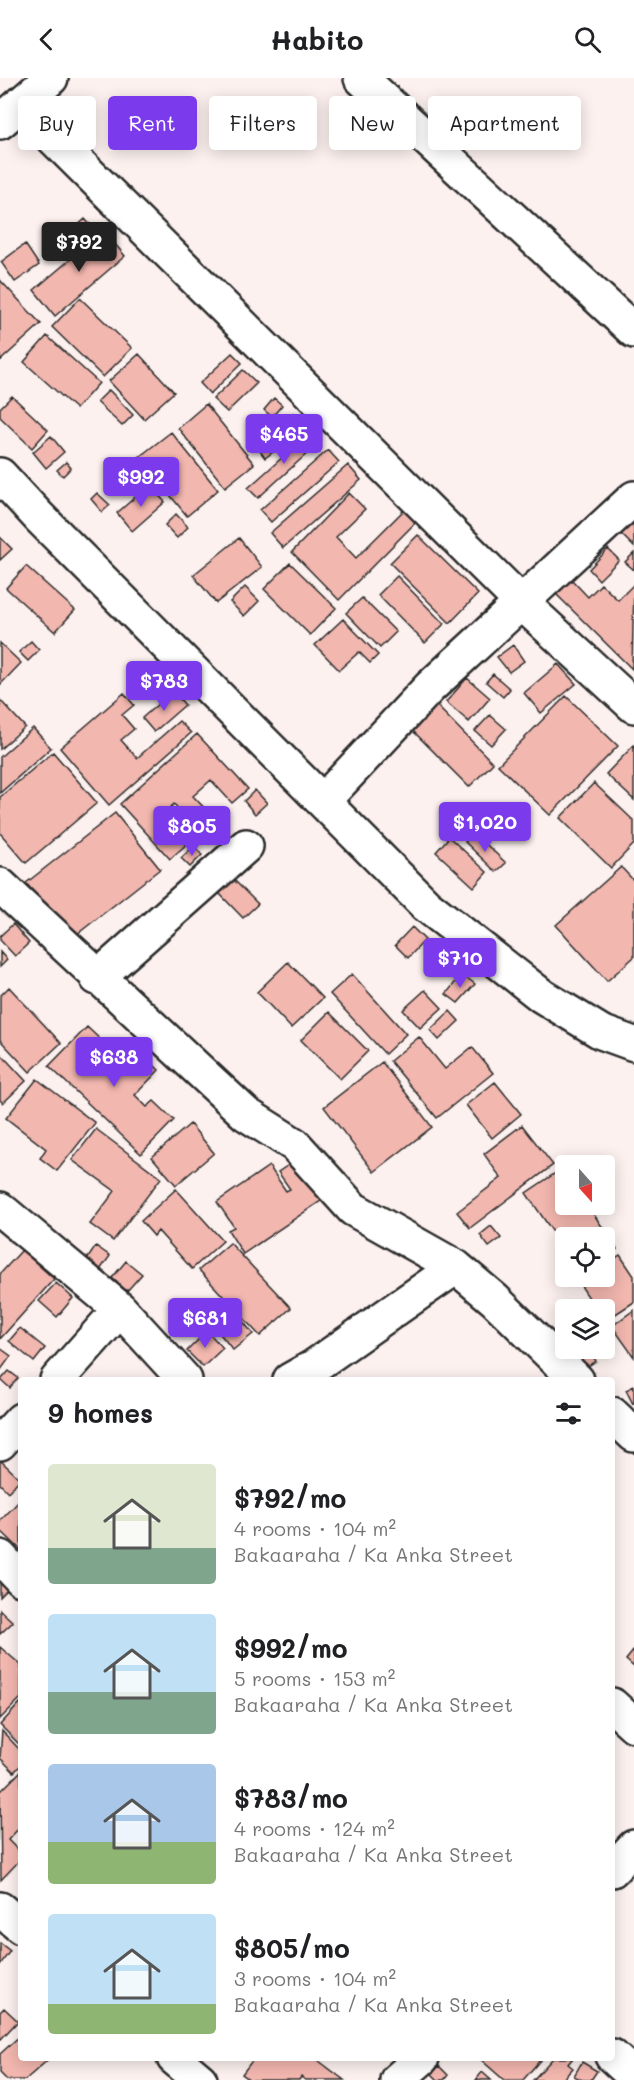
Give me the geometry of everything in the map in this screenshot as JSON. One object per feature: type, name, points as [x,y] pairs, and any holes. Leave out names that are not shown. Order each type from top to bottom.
[{"type":"street","points":[[51,78],[10,114],[523,604],[634,706]]},
{"type":"street","points":[[361,78],[634,331]]},
{"type":"street","points":[[0,475],[426,906],[542,996],[601,1032],[634,1044]]},
{"type":"street","points":[[323,801],[430,687],[523,604],[634,498]]},
{"type":"street","points":[[97,978],[246,846]]},
{"type":"street","points":[[0,885],[97,978],[246,1114],[295,1145],[353,1209],[456,1267],[495,1300],[575,1377]]},
{"type":"street","points":[[0,1209],[120,1308],[182,1377]]},
{"type":"street","points":[[294,1377],[456,1267]]},
{"type":"street","points":[[60,1377],[120,1308]]},
{"type":"street","points":[[615,1417],[634,1435]]},
{"type":"street","points":[[0,1443],[18,1423]]},
{"type":"street","points":[[0,1557],[18,1576]]},
{"type":"street","points":[[615,1708],[634,1725]]},
{"type":"street","points":[[615,1867],[634,1847]]},
{"type":"street","points":[[0,1909],[18,1924]]},
{"type":"street","points":[[615,2059],[634,2076]]},
{"type":"street","points":[[178,2061],[200,2080]]},
{"type":"street","points":[[397,2080],[419,2061]]},
{"type":"building","points":[[85,219],[96,231],[75,250],[64,238]]},
{"type":"building","points":[[104,231],[125,256],[55,316],[34,290]]},
{"type":"building","points":[[25,244],[39,265],[15,282],[1,262]]},
{"type":"building","points":[[0,280],[41,324],[0,361]]},
{"type":"building","points":[[80,298],[132,348],[103,377],[52,327]]},
{"type":"building","points":[[47,336],[99,383],[76,409],[24,362]]},
{"type":"building","points":[[232,353],[242,363],[210,394],[200,383]]},
{"type":"building","points":[[139,354],[174,392],[144,419],[109,381]]},
{"type":"building","points":[[243,370],[257,383],[227,412],[213,399]]},
{"type":"building","points":[[109,390],[133,415],[122,426],[97,402]]},
{"type":"building","points":[[12,396],[48,430],[32,448],[0,417],[0,408]]},
{"type":"building","points":[[274,398],[282,405],[272,417],[264,410]]},
{"type":"building","points":[[206,404],[254,464],[225,487],[178,428]]},
{"type":"building","points":[[293,413],[305,426],[297,433],[285,420]]},
{"type":"building","points":[[272,425],[285,443],[265,458],[252,440]]},
{"type":"building","points":[[312,431],[321,441],[258,498],[248,488]]},
{"type":"building","points":[[171,432],[218,490],[187,516],[139,457]]},
{"type":"building","points":[[51,436],[64,452],[46,468],[33,452]]},
{"type":"building","points":[[328,450],[339,462],[271,522],[260,510]]},
{"type":"building","points":[[66,462],[71,468],[63,476],[57,470]]},
{"type":"building","points":[[348,465],[361,480],[283,548],[270,533]]},
{"type":"building","points":[[149,485],[165,502],[132,531],[117,513]]},
{"type":"building","points":[[97,493],[110,505],[102,512],[91,499]]},
{"type":"building","points":[[349,493],[365,509],[336,537],[356,558],[405,509],[417,521],[339,600],[292,552]]},
{"type":"building","points":[[176,514],[188,527],[177,538],[165,525]]},
{"type":"building","points":[[634,523],[634,547],[621,534]]},
{"type":"building","points":[[418,535],[478,594],[450,623],[390,563]]},
{"type":"building","points":[[0,537],[12,549],[0,560]]},
{"type":"building","points":[[239,538],[262,567],[216,603],[193,575]]},
{"type":"building","points":[[608,549],[619,560],[599,580],[589,569]]},
{"type":"building","points":[[634,553],[634,570],[625,562]]},
{"type":"building","points":[[290,563],[336,608],[310,635],[264,589]]},
{"type":"building","points":[[26,566],[75,610],[55,632],[6,588]]},
{"type":"building","points":[[397,576],[444,624],[425,643],[378,595]]},
{"type":"building","points":[[571,579],[588,597],[601,584],[618,600],[634,584],[632,669],[556,594]]},
{"type":"building","points":[[245,587],[259,601],[244,616],[230,602]]},
{"type":"building","points":[[362,598],[396,632],[380,648],[346,613]]},
{"type":"building","points":[[343,619],[378,655],[370,663],[359,652],[339,670],[315,645]]},
{"type":"building","points":[[31,641],[39,650],[28,661],[19,652]]},
{"type":"building","points":[[0,643],[21,663],[0,685]]},
{"type":"building","points":[[513,645],[524,661],[509,672],[497,657]]},
{"type":"building","points":[[558,664],[576,684],[541,713],[524,693]]},
{"type":"building","points":[[493,674],[510,689],[503,697],[486,682]]},
{"type":"building","points":[[467,678],[490,698],[469,722],[446,702]]},
{"type":"building","points":[[173,691],[185,705],[154,732],[142,718]]},
{"type":"building","points":[[124,693],[134,705],[122,715],[134,729],[121,740],[137,758],[179,721],[191,733],[109,805],[60,748]]},
{"type":"building","points":[[566,696],[618,746],[550,815],[498,765]]},
{"type":"building","points":[[0,700],[25,727],[0,749]]},
{"type":"building","points":[[436,705],[493,763],[469,787],[411,729]]},
{"type":"building","points":[[490,715],[506,729],[491,745],[475,731]]},
{"type":"building","points":[[33,728],[51,748],[0,793],[0,757]]},
{"type":"building","points":[[197,734],[248,789],[232,803],[211,780],[193,796],[210,814],[195,827],[174,804],[163,815],[188,843],[170,859],[120,804]]},
{"type":"building","points":[[634,745],[634,800],[606,774]]},
{"type":"building","points":[[53,752],[97,803],[26,863],[0,833],[0,797]]},
{"type":"building","points":[[594,783],[634,821],[634,844],[611,868],[560,818]]},
{"type":"building","points":[[255,790],[267,803],[255,814],[244,801]]},
{"type":"building","points":[[115,813],[160,869],[71,939],[26,883]]},
{"type":"building","points":[[474,833],[506,863],[496,872],[465,842]]},
{"type":"building","points":[[449,837],[487,872],[474,887],[436,852]]},
{"type":"building","points":[[194,846],[202,855],[190,867],[181,858]]},
{"type":"building","points":[[621,867],[634,881],[634,957],[607,981],[556,925]]},
{"type":"building","points":[[232,878],[258,904],[243,918],[217,891]]},
{"type":"building","points":[[13,924],[29,943],[15,956],[0,940],[0,936]]},
{"type":"building","points":[[412,927],[425,940],[408,958],[395,945]]},
{"type":"building","points":[[0,952],[7,960],[0,967]]},
{"type":"building","points":[[288,962],[323,998],[291,1028],[257,992]]},
{"type":"building","points":[[352,974],[406,1034],[385,1054],[330,994]]},
{"type":"building","points":[[462,974],[475,984],[458,1003],[446,994]]},
{"type":"building","points":[[9,987],[61,1043],[30,1072],[0,1040],[0,996]]},
{"type":"building","points":[[425,990],[442,1008],[420,1028],[403,1010]]},
{"type":"building","points":[[450,1011],[459,1021],[439,1040],[430,1030]]},
{"type":"building","points":[[329,1012],[368,1051],[340,1079],[301,1040]]},
{"type":"building","points":[[87,1027],[103,1042],[97,1048],[107,1058],[100,1065],[106,1071],[132,1044],[159,1070],[135,1095],[147,1107],[154,1101],[174,1120],[141,1154],[49,1066]]},
{"type":"building","points":[[419,1037],[445,1069],[472,1047],[493,1073],[437,1118],[390,1061]]},
{"type":"building","points":[[0,1053],[26,1081],[3,1103],[0,1100]]},
{"type":"building","points":[[382,1062],[432,1127],[374,1172],[324,1107]]},
{"type":"building","points":[[37,1079],[95,1123],[57,1171],[40,1158],[46,1149],[6,1118]]},
{"type":"building","points":[[495,1082],[521,1114],[492,1138],[466,1105]]},
{"type":"building","points":[[190,1124],[214,1153],[176,1185],[152,1157]]},
{"type":"building","points":[[522,1125],[553,1165],[470,1228],[457,1212],[501,1178],[484,1154]]},
{"type":"building","points":[[96,1129],[161,1178],[113,1241],[90,1224],[115,1191],[72,1160]]},
{"type":"building","points":[[302,1156],[328,1196],[243,1254],[228,1230],[234,1227],[217,1202],[269,1166],[286,1191],[290,1189],[278,1172]]},
{"type":"building","points":[[555,1173],[555,1215],[594,1215],[602,1227],[555,1227],[555,1235],[526,1193]]},
{"type":"building","points":[[176,1189],[223,1241],[192,1269],[158,1231],[154,1236],[141,1221]]},
{"type":"building","points":[[491,1226],[501,1238],[489,1247],[480,1235]]},
{"type":"building","points":[[230,1243],[291,1308],[260,1336],[199,1270]]},
{"type":"building","points":[[96,1246],[110,1256],[100,1270],[86,1261]]},
{"type":"building","points":[[22,1250],[54,1279],[0,1339],[0,1274]]},
{"type":"building","points":[[620,1255],[634,1276],[634,1302],[615,1314],[615,1299],[590,1299],[582,1287],[615,1287],[615,1258]]},
{"type":"building","points":[[126,1261],[142,1274],[127,1291],[112,1278]]},
{"type":"building","points":[[56,1283],[73,1298],[57,1317],[39,1301]]},
{"type":"building","points":[[634,1310],[634,1357],[615,1330],[615,1324]]},
{"type":"building","points":[[237,1314],[253,1334],[233,1350],[217,1330]]},
{"type":"building","points":[[20,1328],[45,1348],[34,1362],[9,1341]]},
{"type":"building","points":[[207,1331],[223,1348],[203,1367],[187,1351]]},
{"type":"building","points":[[0,1348],[11,1356],[0,1371]]},
{"type":"building","points":[[577,1359],[595,1359],[596,1361],[583,1369]]},
{"type":"building","points":[[9,1371],[18,1378],[10,1388],[1,1380]]},
{"type":"building","points":[[634,1386],[634,1403],[633,1404],[626,1390]]},
{"type":"building","points":[[0,1460],[18,1477],[18,1481],[8,1492],[0,1484]]},
{"type":"building","points":[[18,1502],[18,1547],[0,1530],[0,1521]]},
{"type":"building","points":[[0,1577],[10,1587],[0,1597]]},
{"type":"building","points":[[0,1610],[13,1622],[0,1634]]},
{"type":"building","points":[[0,1647],[18,1662],[18,1701],[0,1719]]},
{"type":"building","points":[[634,1650],[634,1667],[626,1660]]},
{"type":"building","points":[[18,1705],[18,1743],[0,1725]]},
{"type":"building","points":[[2,1731],[18,1748],[18,1768],[14,1772],[0,1758]]},
{"type":"building","points":[[18,1774],[18,1829],[8,1840],[18,1850],[18,1862],[1,1880],[0,1792]]},
{"type":"building","points":[[0,1943],[10,1951],[0,1965]]},
{"type":"building","points":[[4,2008],[18,2021],[0,2040],[0,2012]]},
{"type":"building","points":[[18,2038],[18,2061],[47,2061],[25,2080],[7,2080],[0,2073],[0,2054]]},
{"type":"building","points":[[252,2061],[319,2061],[344,2080],[305,2080],[301,2077],[299,2080],[250,2080],[242,2074]]},
{"type":"building","points":[[482,2061],[539,2061],[523,2080],[504,2080]]},
{"type":"building","points":[[550,2061],[570,2061],[568,2064],[573,2068],[562,2080],[533,2080]]},
{"type":"building","points":[[582,2062],[597,2071],[591,2080],[582,2080],[574,2076]]},
{"type":"building","points":[[439,2066],[448,2075],[444,2080],[438,2080],[432,2074]]},
{"type":"building","points":[[482,2072],[491,2080],[476,2080]]}]
